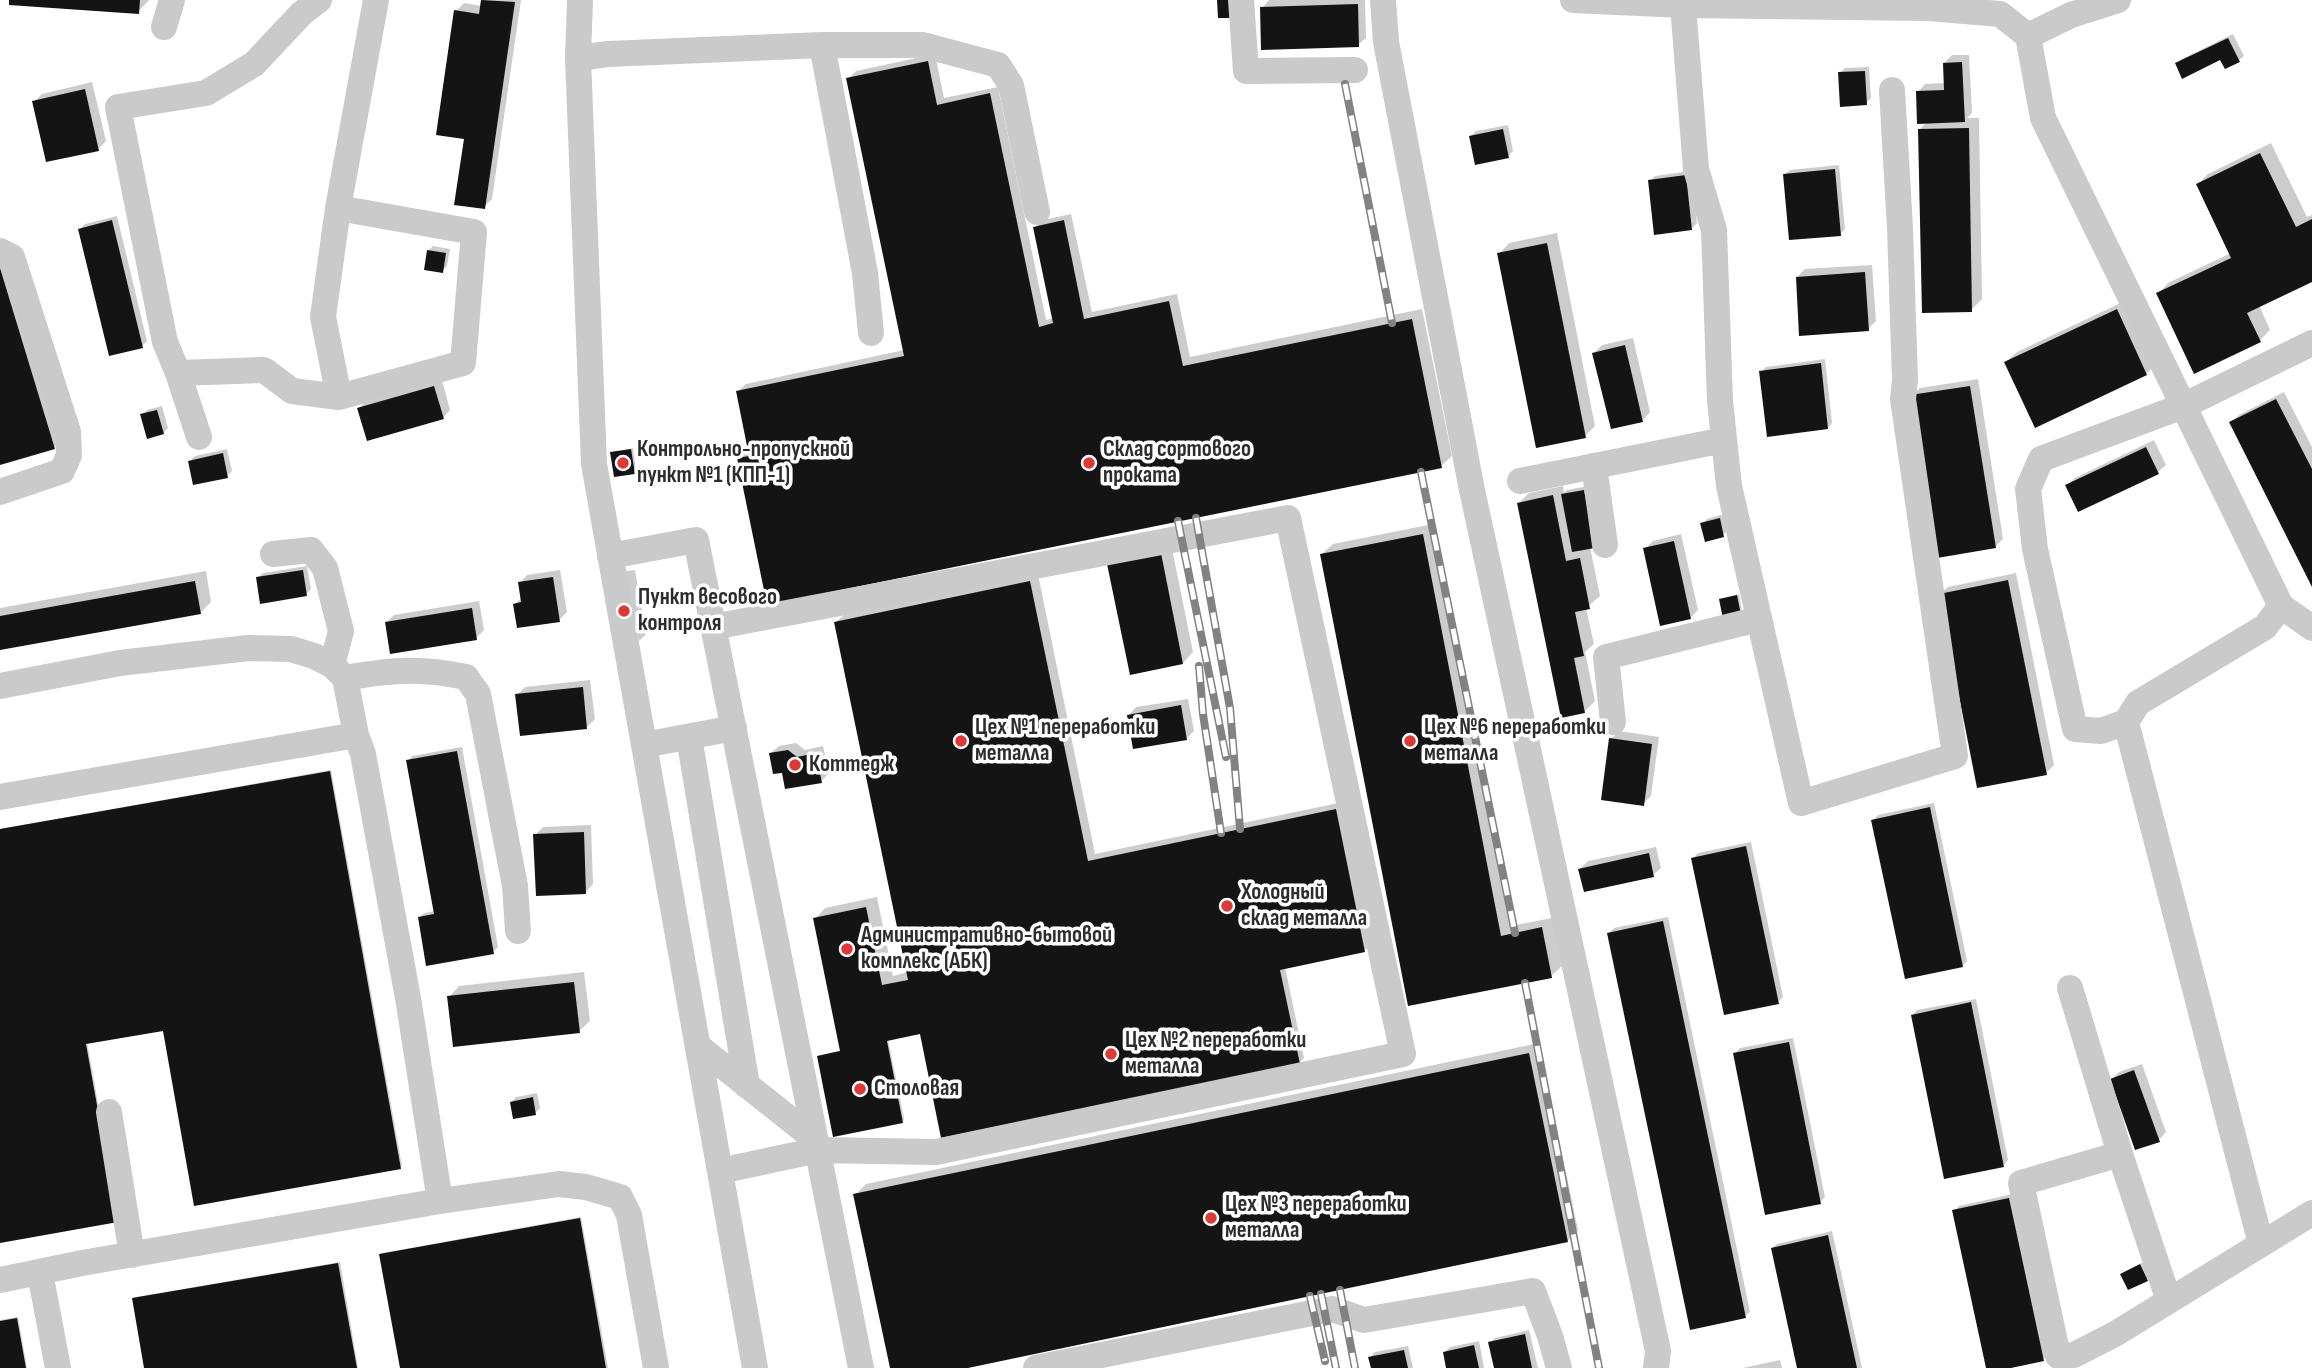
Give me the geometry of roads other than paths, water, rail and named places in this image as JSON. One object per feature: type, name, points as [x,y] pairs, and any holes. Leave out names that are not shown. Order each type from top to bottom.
[{"type":"lane","points":[[164,27],[172,0]]},
{"type":"lane","points":[[199,438],[165,342],[118,107],[206,93],[254,64],[302,13],[319,0]]},
{"type":"lane","points":[[338,397],[323,317],[338,208],[376,0]]},
{"type":"lane","points":[[580,0],[578,58],[594,464],[755,1368]]},
{"type":"lane","points":[[1241,0],[1246,71],[1355,70]]},
{"type":"lane","points":[[1383,0],[1386,42],[1472,490],[1658,1351],[1656,1368]]},
{"type":"lane","points":[[1573,0],[1683,5],[1996,7],[2028,36],[2043,118],[2281,606],[2312,628]]},
{"type":"lane","points":[[2028,36],[2071,15],[2118,0]]},
{"type":"lane","points":[[1683,5],[1696,169],[1714,230],[1720,401],[1729,486],[1801,803],[1955,756],[1903,399],[1905,380],[1900,228],[1892,89]]},
{"type":"lane","points":[[578,58],[608,54],[822,45],[923,45],[998,65],[1011,85],[1037,212]]},
{"type":"lane","points":[[822,45],[865,273],[871,333]]},
{"type":"lane","points":[[178,373],[264,370],[292,391],[338,397],[463,363],[474,232],[338,208]]},
{"type":"lane","points":[[0,251],[12,257],[68,432],[69,455],[62,471],[0,492]]},
{"type":"lane","points":[[2281,606],[2265,627],[2138,703],[2126,722],[2101,731],[2075,729],[2035,549],[2028,489],[2041,459],[2183,406],[2312,343]]},
{"type":"lane","points":[[1520,481],[1724,440]]},
{"type":"lane","points":[[1594,466],[1605,545]]},
{"type":"lane","points":[[713,627],[1288,518],[1403,1054],[936,1152],[817,1145],[720,1171]]},
{"type":"lane","points":[[610,556],[696,540],[861,1368]]},
{"type":"lane","points":[[273,554],[311,550],[325,568],[341,631],[339,672],[363,754],[408,998],[440,1201]]},
{"type":"lane","points":[[1614,722],[1606,657],[1759,619]]},
{"type":"lane","points":[[0,686],[120,663],[248,648],[291,649],[314,656],[339,672],[439,671],[466,677],[478,694],[515,886],[517,931]]},
{"type":"lane","points":[[2126,722],[2261,1244]]},
{"type":"lane","points":[[644,745],[734,728]]},
{"type":"lane","points":[[0,797],[356,735]]},
{"type":"lane","points":[[689,737],[747,1086]]},
{"type":"lane","points":[[2070,988],[2120,1154],[2169,1301]]},
{"type":"lane","points":[[699,1047],[817,1145]]},
{"type":"lane","points":[[109,1112],[132,1255]]},
{"type":"lane","points":[[2120,1154],[2021,1183],[2058,1356],[2074,1355],[2115,1334],[2312,1213]]},
{"type":"lane","points":[[0,1280],[440,1201],[559,1184],[586,1187],[620,1197],[629,1215],[656,1368]]},
{"type":"lane","points":[[40,1273],[58,1368]]},
{"type":"lane","points":[[1035,1368],[1332,1309],[1364,1320],[1533,1291],[1559,1368]]},
{"type":"railway","points":[[1345,84],[1392,323]]},
{"type":"railway","points":[[1421,472],[1515,933]]},
{"type":"railway","points":[[1196,518],[1230,708],[1240,829]]},
{"type":"railway","points":[[1178,521],[1226,757]]},
{"type":"railway","points":[[1199,666],[1203,714],[1221,833]]},
{"type":"railway","points":[[1525,983],[1599,1368]]},
{"type":"railway","points":[[1340,1290],[1355,1368]]},
{"type":"railway","points":[[1321,1294],[1336,1368]]},
{"type":"railway","points":[[1310,1296],[1325,1361]]},
{"type":"place","name":"Контрольно-пропускной пункт №1 (КПП-1)","points":[[623,463]]},
{"type":"place","name":"Склад сортового проката","points":[[1089,463]]},
{"type":"place","name":"Пункт весового контроля","points":[[624,611]]},
{"type":"place","name":"Цех №1 переработки металла","points":[[961,741]]},
{"type":"place","name":"Цех №6 переработки металла","points":[[1410,741]]},
{"type":"place","name":"Коттедж","points":[[795,765]]},
{"type":"place","name":"Холодный склад металла","points":[[1227,906]]},
{"type":"place","name":"Административно-бытовой комплекс (АБК)","points":[[847,949]]},
{"type":"place","name":"Цех №2 переработки металла","points":[[1111,1054]]},
{"type":"place","name":"Столовая","points":[[860,1089]]},
{"type":"place","name":"Цех №3 переработки металла","points":[[1211,1218]]}]
